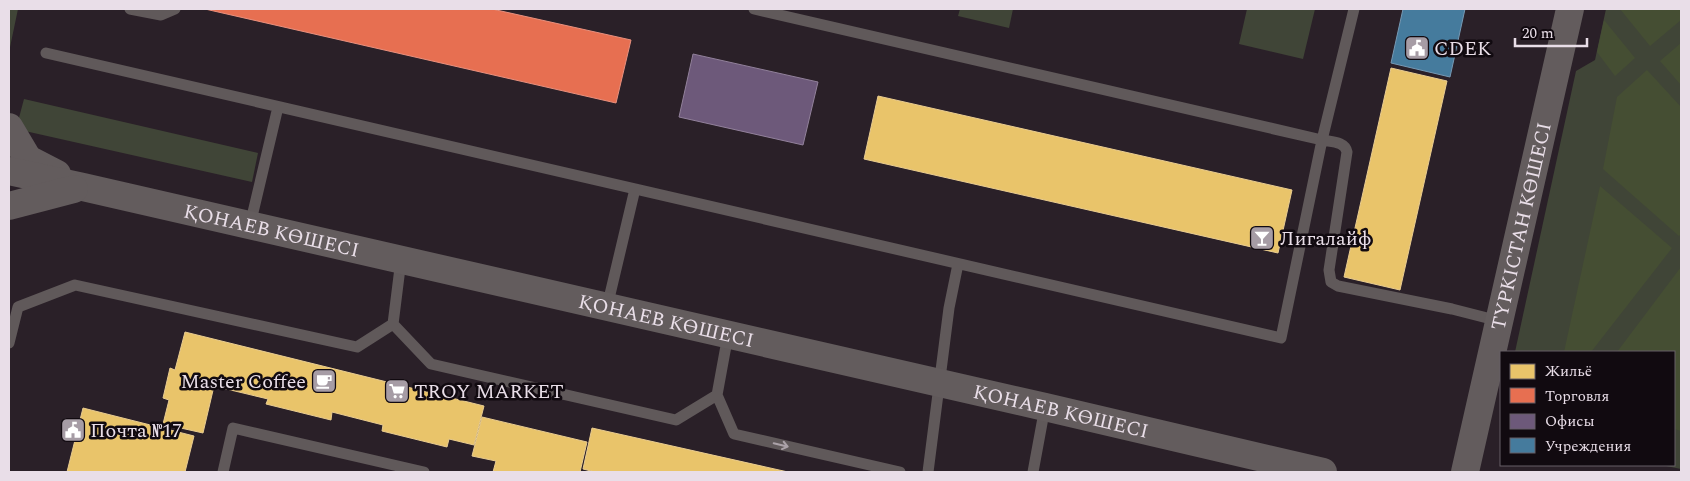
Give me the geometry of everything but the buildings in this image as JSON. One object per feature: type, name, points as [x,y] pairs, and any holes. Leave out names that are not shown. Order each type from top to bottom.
[{"type":"main road","name":"ТҮРКІСТАН КӨШЕСІ","points":[[1465,472],[1570,9]]},
{"type":"main road","points":[[9,127],[28,159],[83,187]]},
{"type":"main road","name":"ҚОНАЕВ КӨШЕСІ","points":[[9,171],[728,334],[1323,472]]},
{"type":"main road","points":[[9,206],[83,187]]},
{"type":"lane","points":[[130,9],[161,15],[175,9]]},
{"type":"lane","points":[[754,9],[1343,145],[1347,152],[1329,270],[1331,282],[1338,286],[1452,309],[1499,321]]},
{"type":"lane","points":[[46,53],[1281,338],[1322,140],[1354,9]]},
{"type":"lane","points":[[250,225],[278,107]]},
{"type":"lane","points":[[607,307],[635,189]]},
{"type":"lane","points":[[393,324],[401,260]]},
{"type":"lane","points":[[928,472],[949,308],[958,264]]},
{"type":"lane","points":[[9,343],[18,306],[75,285],[357,347],[393,324]]},
{"type":"lane","points":[[393,324],[431,364],[676,420],[717,395]]},
{"type":"lane","points":[[728,334],[717,395],[734,434],[900,472]]},
{"type":"lane","points":[[1033,472],[1045,407]]},
{"type":"lane","points":[[223,472],[233,428],[424,472]]},
{"type":"green space","points":[[9,9],[18,9],[9,52]]},
{"type":"green space","points":[[960,9],[1013,9],[1009,28],[958,16]]},
{"type":"green space","points":[[1247,9],[1315,9],[1303,59],[1239,44]]},
{"type":"green space","points":[[1606,9],[1681,9],[1681,469],[1666,466],[1675,466],[1675,351],[1515,351],[1576,71],[1595,60]]},
{"type":"green space","points":[[1620,9],[1681,9],[1681,20],[1650,46]]},
{"type":"green space","points":[[1604,20],[1635,58],[1615,76],[1597,52]]},
{"type":"green space","points":[[1681,43],[1681,85],[1660,61]]},
{"type":"green space","points":[[1647,70],[1681,107],[1681,234],[1679,236],[1603,169],[1617,97]]},
{"type":"green space","points":[[24,99],[258,153],[252,182],[16,129]]},
{"type":"green space","points":[[1600,186],[1672,248],[1592,351],[1564,351]]},
{"type":"green space","points":[[1681,267],[1681,431],[1675,429],[1675,351],[1618,351]]},
{"type":"place","name":"CDEK","points":[[1417,48]]},
{"type":"place","name":"Лигалайф","points":[[1262,238]]},
{"type":"place","name":"Master Coffee","points":[[324,381]]},
{"type":"place","name":"TROY MARKET","points":[[397,391]]},
{"type":"place","name":"Почта №17","points":[[73,430]]}]
